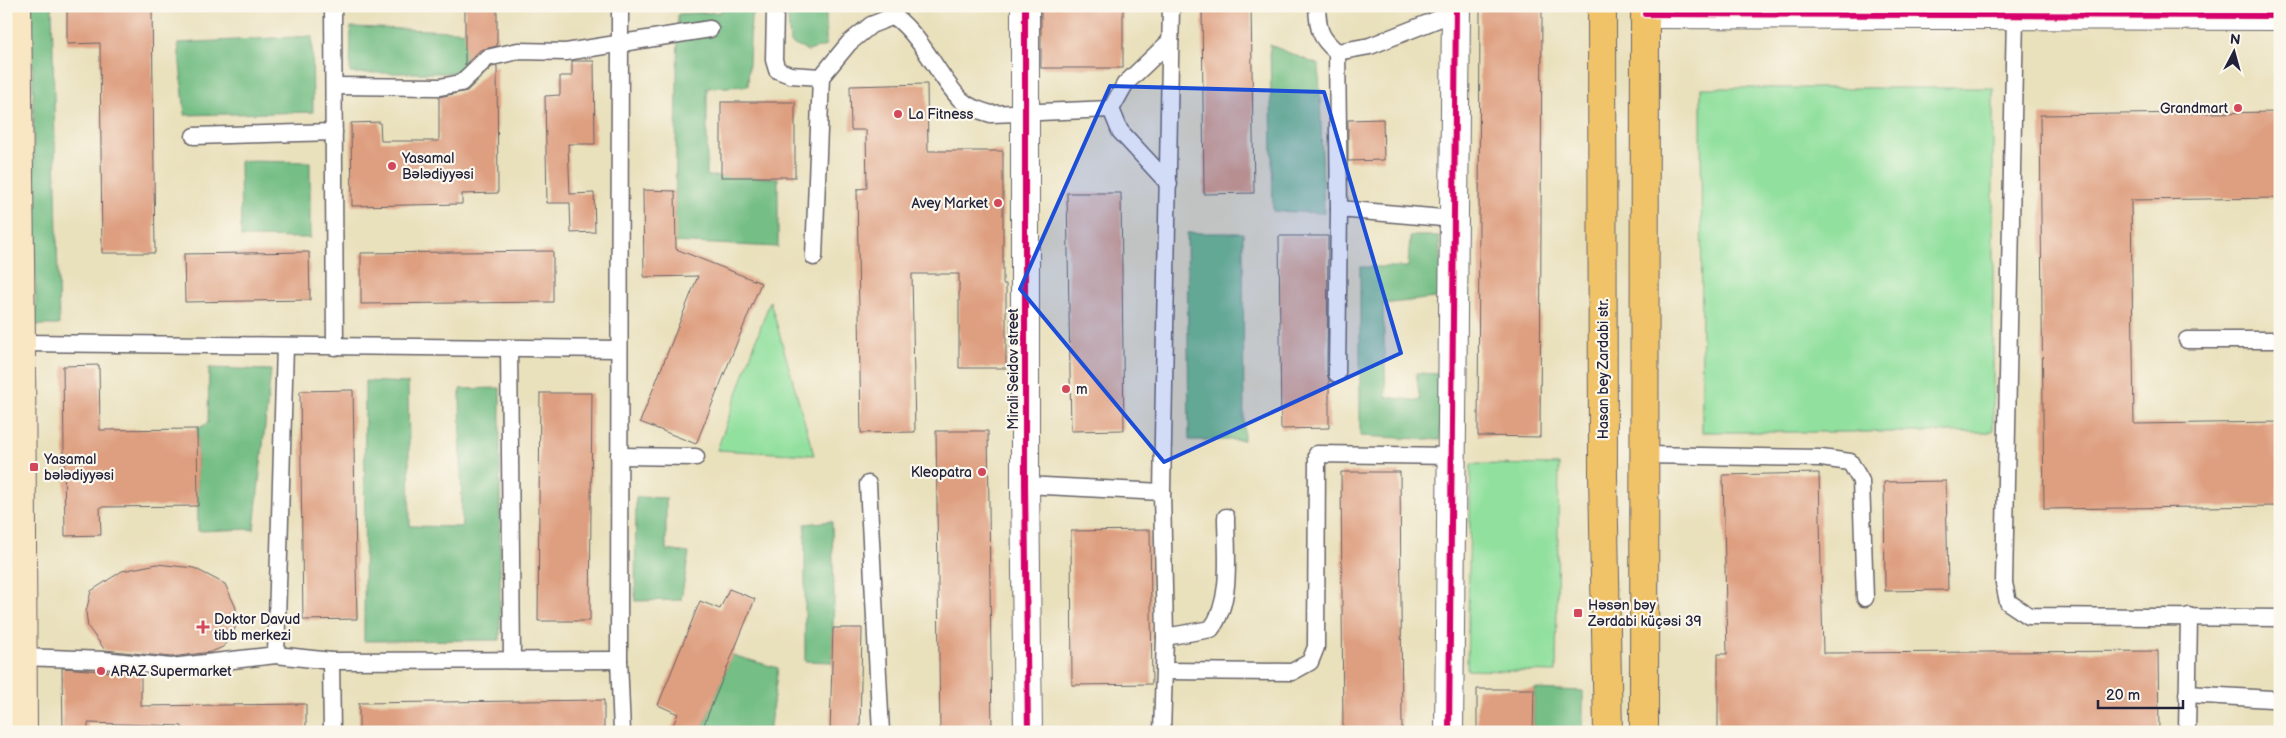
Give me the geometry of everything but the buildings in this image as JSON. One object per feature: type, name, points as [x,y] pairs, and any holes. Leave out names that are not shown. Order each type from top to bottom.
[{"type":"main road","points":[[17,6],[21,343],[22,732]]},
{"type":"main road","name":"Hasan bey Zardabi str.","points":[[1602,6],[1603,475],[1608,732]]},
{"type":"main road","points":[[1644,10],[1644,732]]},
{"type":"street","name":"Mirali Seidov street","points":[[1026,6],[1025,485],[1028,732]]},
{"type":"street","points":[[1449,732],[1456,9]]},
{"type":"street","points":[[1644,10],[1921,10],[2015,14],[2221,11],[2280,16]]},
{"type":"lane","points":[[333,6],[335,346]]},
{"type":"lane","points":[[620,6],[619,660],[622,732]]},
{"type":"lane","points":[[1162,732],[1165,637],[1162,492],[1171,6]]},
{"type":"lane","points":[[1317,6],[1318,29],[1326,43],[1337,52],[1370,46],[1456,9]]},
{"type":"lane","points":[[775,10],[774,60],[777,70],[790,74],[821,77]]},
{"type":"lane","points":[[814,257],[821,77],[849,43],[871,25],[894,11],[908,27],[961,100],[975,109],[991,114],[1025,114],[1111,109]]},
{"type":"lane","points":[[2015,14],[2004,583],[2008,602],[2029,616],[2280,618]]},
{"type":"lane","points":[[334,86],[440,87],[461,83],[487,58],[518,51],[566,52],[710,29]]},
{"type":"lane","points":[[1111,109],[1125,84],[1170,41]]},
{"type":"lane","points":[[1337,52],[1339,209],[1337,374]]},
{"type":"lane","points":[[1111,109],[1120,131],[1169,184]]},
{"type":"lane","points":[[194,136],[334,132]]},
{"type":"lane","points":[[1339,209],[1454,219]]},
{"type":"lane","points":[[2187,340],[2280,340]]},
{"type":"lane","points":[[21,343],[619,349]]},
{"type":"lane","points":[[276,655],[285,346]]},
{"type":"lane","points":[[509,348],[512,660]]},
{"type":"lane","points":[[1165,672],[1292,672],[1310,662],[1316,647],[1317,454],[1452,456]]},
{"type":"lane","points":[[1644,455],[1821,458],[1850,462],[1861,480],[1864,598]]},
{"type":"lane","points":[[619,456],[696,457]]},
{"type":"lane","points":[[868,484],[881,732]]},
{"type":"lane","points":[[1025,485],[1162,492]]},
{"type":"lane","points":[[1165,637],[1211,629],[1220,618],[1225,601],[1226,517]]},
{"type":"lane","points":[[2186,732],[2189,616]]},
{"type":"lane","points":[[22,657],[104,660],[172,667],[276,655],[331,661],[619,660]]},
{"type":"lane","points":[[331,661],[332,732]]},
{"type":"lane","points":[[2187,694],[2271,698]]},
{"type":"highlighted area","points":[[1110,86],[1324,92],[1401,353],[1164,462],[1020,289]]},
{"type":"green space","points":[[32,6],[52,6],[59,325],[36,325]]},
{"type":"green space","points":[[723,6],[761,6],[751,17],[748,86],[707,88],[707,176],[778,178],[778,247],[670,242],[675,217],[678,14],[721,12]]},
{"type":"green space","points":[[787,6],[826,6],[826,46],[808,51],[790,43]]},
{"type":"green space","points":[[351,27],[478,32],[479,57],[465,58],[465,73],[350,73]]},
{"type":"green space","points":[[312,36],[313,112],[185,115],[178,43]]},
{"type":"green space","points":[[1270,45],[1319,65],[1324,213],[1273,211]]},
{"type":"green space","points":[[1701,88],[1993,88],[1993,432],[1702,432]]},
{"type":"green space","points":[[240,161],[310,162],[310,238],[241,237]]},
{"type":"green space","points":[[1187,233],[1243,233],[1244,440],[1189,440]]},
{"type":"green space","points":[[1410,236],[1439,236],[1443,297],[1383,304],[1386,397],[1420,401],[1416,373],[1443,374],[1440,440],[1360,436],[1360,267],[1408,267]]},
{"type":"green space","points":[[770,301],[814,455],[717,450]]},
{"type":"green space","points":[[209,368],[271,370],[254,529],[198,531],[197,429],[208,423]]},
{"type":"green space","points":[[365,381],[408,383],[410,526],[462,527],[460,389],[500,388],[500,640],[364,641]]},
{"type":"green space","points":[[1471,464],[1559,465],[1556,672],[1467,670]]},
{"type":"green space","points":[[636,497],[666,498],[666,550],[689,553],[681,600],[635,601]]},
{"type":"green space","points":[[832,521],[834,598],[832,662],[805,661],[805,524]]},
{"type":"green space","points":[[732,655],[778,668],[769,732],[701,732]]},
{"type":"green space","points":[[1534,689],[1583,691],[1583,732],[1533,732]]},
{"type":"cycle path","points":[[1025,6],[1025,485],[1028,732]]},
{"type":"cycle path","points":[[1449,732],[1456,6]]},
{"type":"cycle path","points":[[1645,14],[2280,16]]},
{"type":"place","name":"Grandmart","points":[[2238,108]]},
{"type":"place","name":"La Fitness","points":[[898,114]]},
{"type":"place","name":"Yasamal Bələdiyyəsi","points":[[392,166]]},
{"type":"place","name":"Avey Market","points":[[998,203]]},
{"type":"place","name":"m","points":[[1066,389]]},
{"type":"place","name":"Yasamal bələdiyyəsi","points":[[34,467]]},
{"type":"place","name":"Kleopatra","points":[[982,472]]},
{"type":"place","name":"Həsən bəy Zərdabi küçəsi 39","points":[[1578,613]]},
{"type":"place","name":"Doktor Davud tibb merkezi","points":[[203,627]]},
{"type":"place","name":"ARAZ Supermarket","points":[[101,671]]}]
